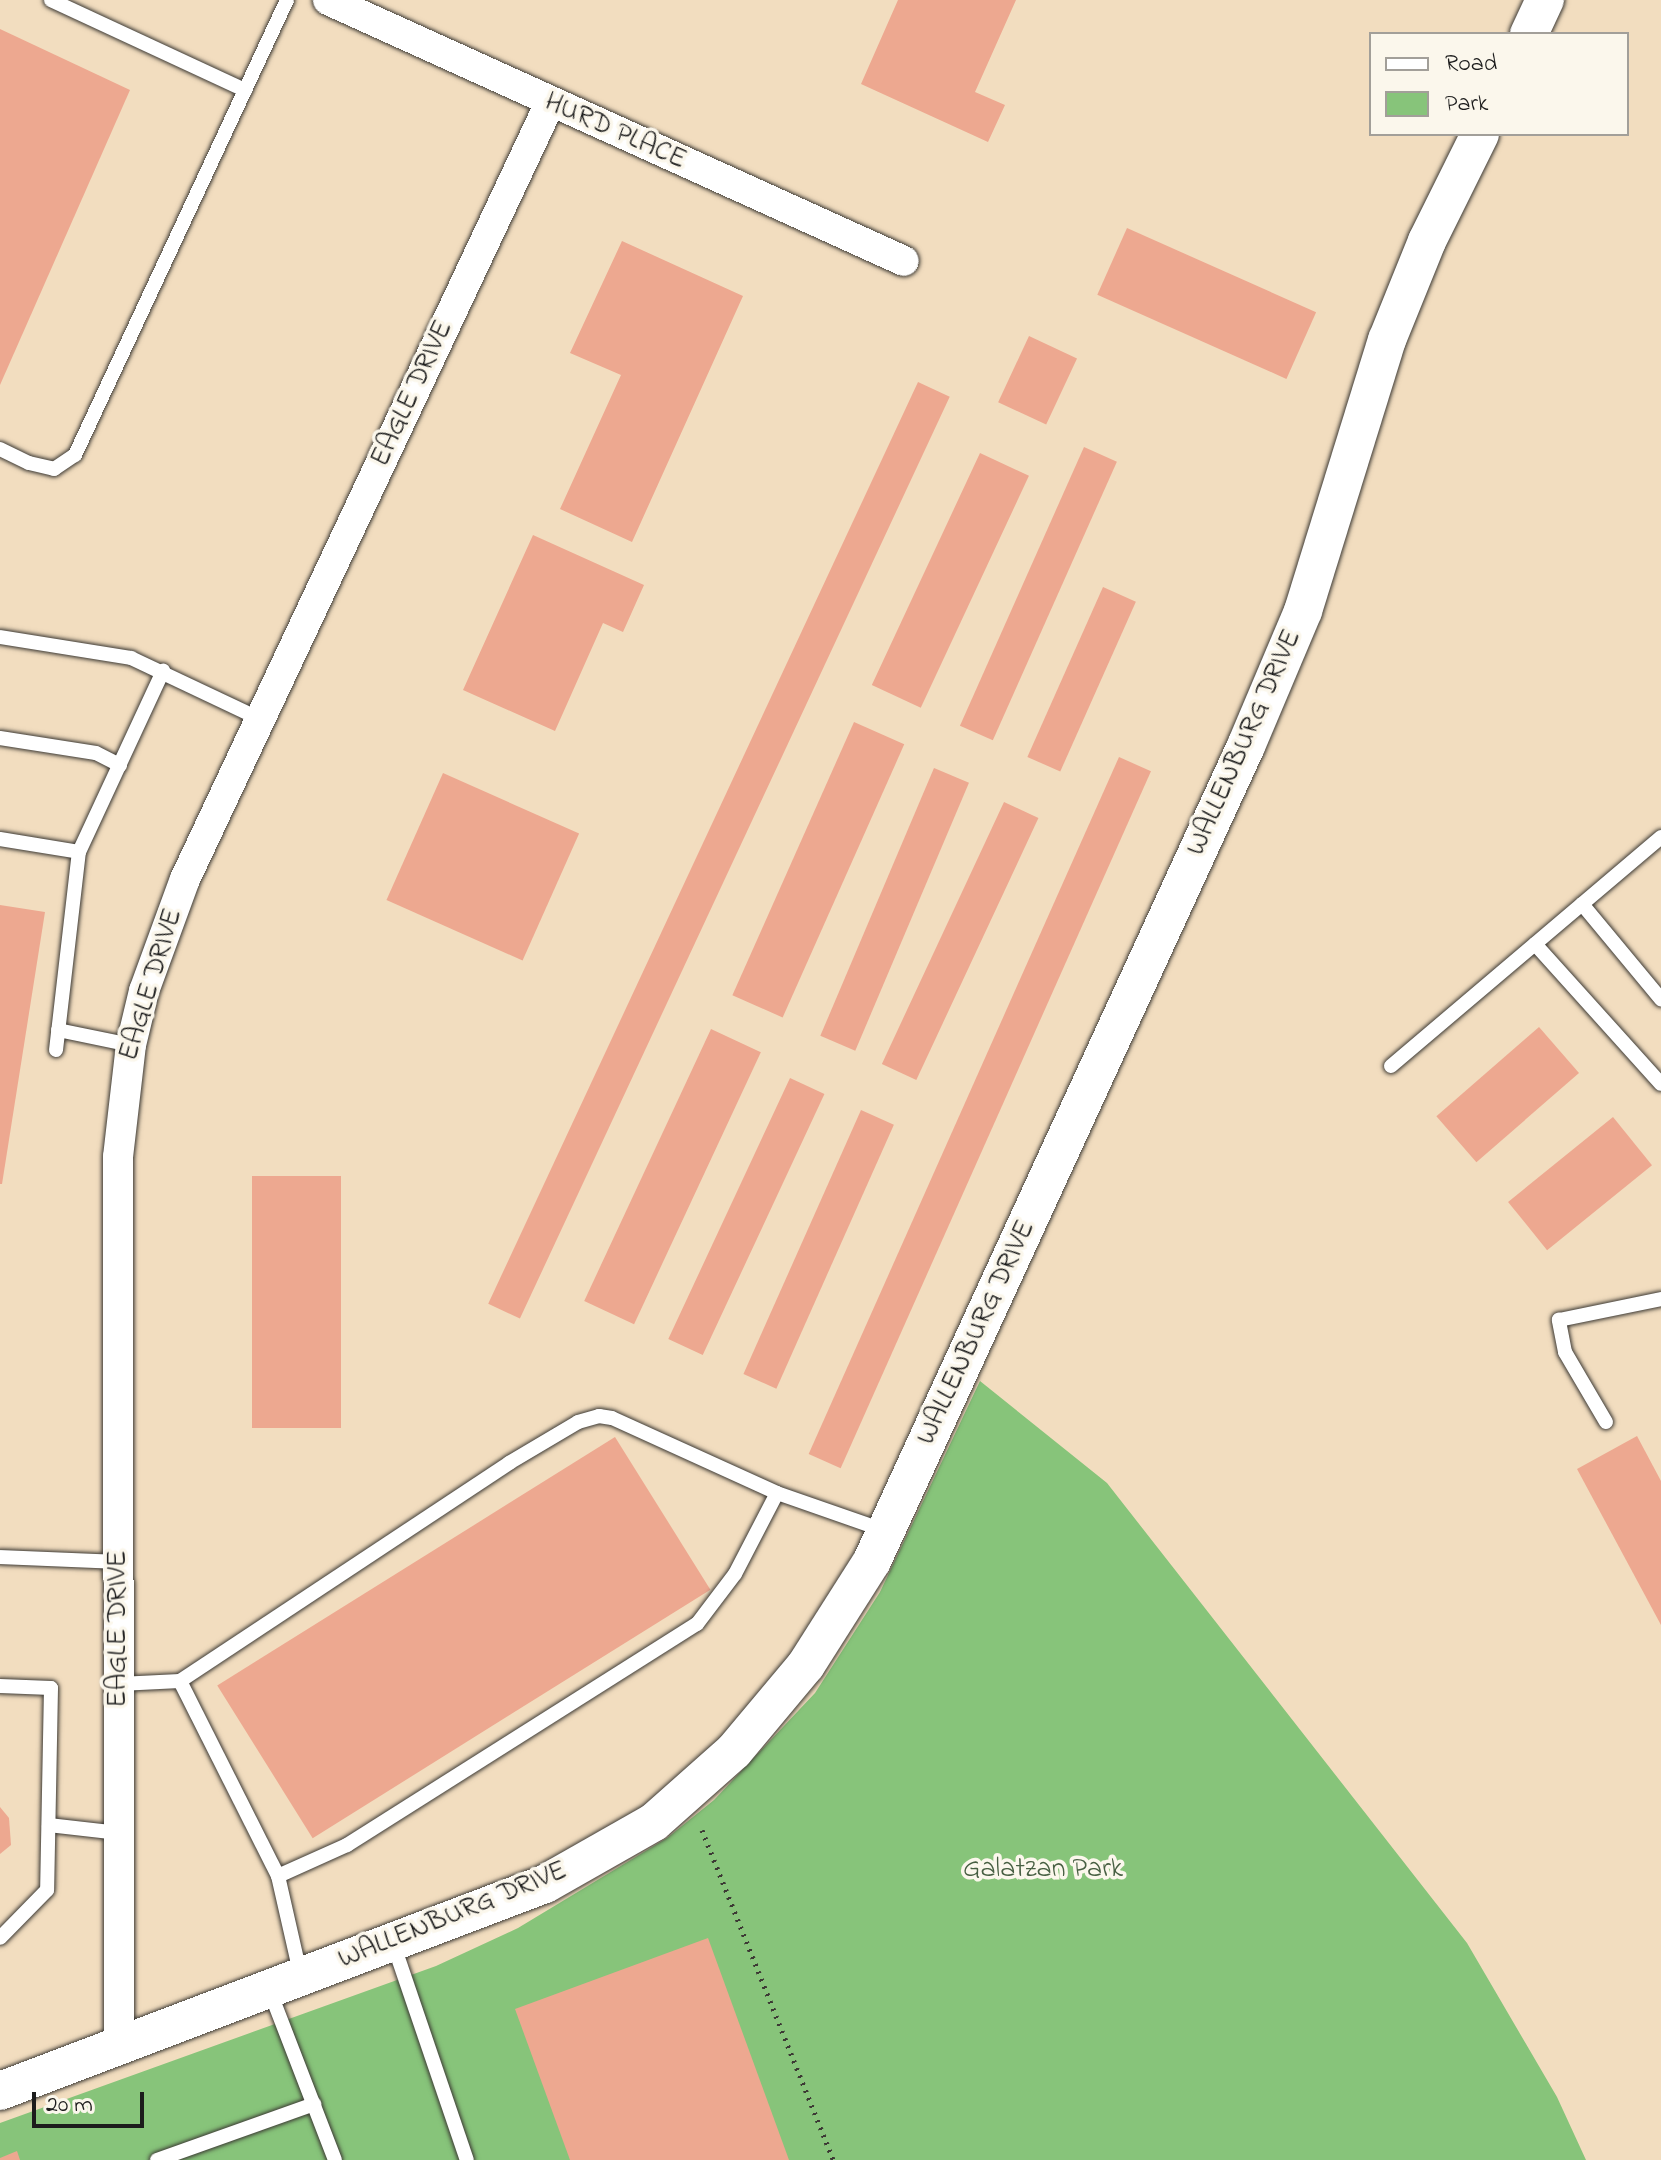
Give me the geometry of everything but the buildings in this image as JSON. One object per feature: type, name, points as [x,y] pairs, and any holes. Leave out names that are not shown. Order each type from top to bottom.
[{"type":"street","name":"HURD PLACE","points":[[328,0],[904,261]]},
{"type":"street","points":[[1530,32],[1545,0]]},
{"type":"street","name":"EAGLE DRIVE","points":[[119,2046],[118,1157],[131,1045],[144,991],[185,879],[550,103]]},
{"type":"street","name":"WALLENBURG DRIVE","points":[[0,2091],[545,1884],[654,1822],[734,1751],[806,1665],[872,1561],[1251,733],[1303,611],[1387,340],[1427,241],[1479,136]]},
{"type":"lane","points":[[51,0],[245,90]]},
{"type":"lane","points":[[0,449],[29,463],[54,469],[75,455],[287,0]]},
{"type":"lane","points":[[0,637],[131,658],[260,719]]},
{"type":"lane","points":[[56,1050],[79,852],[163,671]]},
{"type":"lane","points":[[0,738],[96,753],[120,765]]},
{"type":"lane","points":[[1391,1066],[1661,837]]},
{"type":"lane","points":[[0,839],[79,852]]},
{"type":"lane","points":[[1582,904],[1661,999]]},
{"type":"lane","points":[[1535,944],[1661,1084]]},
{"type":"lane","points":[[58,1030],[131,1045]]},
{"type":"lane","points":[[1606,1422],[1565,1352],[1559,1320],[1661,1299]]},
{"type":"lane","points":[[119,1684],[180,1681],[509,1463],[578,1422],[599,1416],[612,1418],[777,1493],[886,1531]]},
{"type":"lane","points":[[278,1876],[347,1845],[697,1624],[735,1574],[777,1493]]},
{"type":"lane","points":[[0,1557],[119,1562]]},
{"type":"lane","points":[[180,1681],[278,1876],[285,1983],[314,2104],[335,2160]]},
{"type":"lane","points":[[0,1686],[51,1688],[47,1890],[0,1938]]},
{"type":"lane","points":[[49,1825],[119,1833]]},
{"type":"lane","points":[[392,1943],[467,2160]]},
{"type":"lane","points":[[157,2160],[314,2104]]},
{"type":"path","points":[[687,1793],[833,2160]]},
{"type":"green space","name":"Galatzan Park","points":[[980,1381],[1107,1483],[1467,1943],[1557,2097],[1586,2160],[0,2160],[0,2123],[436,1966],[518,1928],[667,1838],[714,1800],[815,1693],[880,1592]]}]
